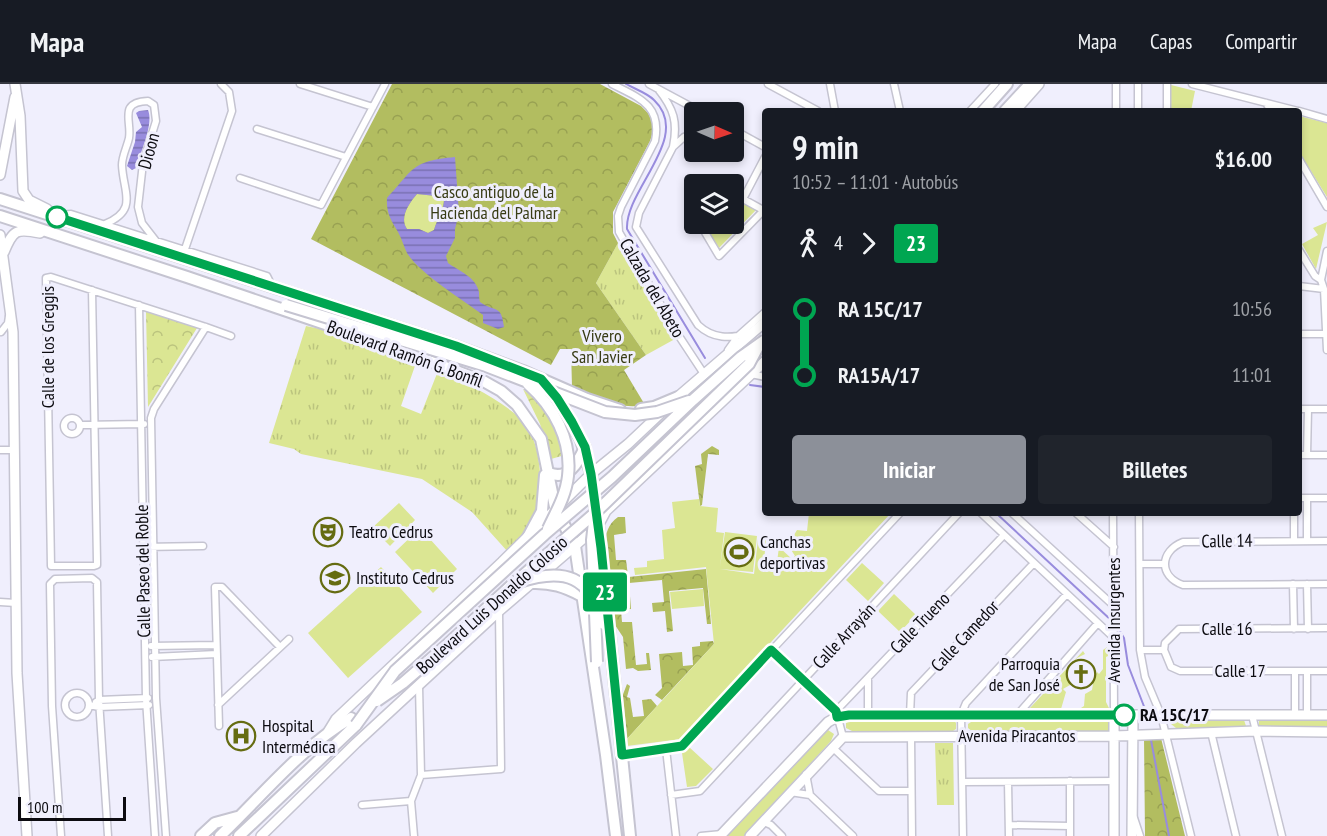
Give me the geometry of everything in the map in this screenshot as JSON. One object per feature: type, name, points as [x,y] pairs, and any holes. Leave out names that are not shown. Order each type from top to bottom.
[{"type":"main road","points":[[986,108],[1007,84]]},
{"type":"main road","points":[[1008,108],[1030,84]]},
{"type":"main road","name":"Boulevard Ramón G. Bonfil","points":[[0,200],[183,255],[272,288],[456,346],[617,409],[633,411],[654,407],[678,397]]},
{"type":"main road","name":"Boulevard Ramón G. Bonfil","points":[[0,216],[187,276],[299,317],[363,337],[484,382],[501,391],[517,405],[542,439],[555,507],[575,546],[616,836]]},
{"type":"main road","points":[[187,276],[243,291],[250,286],[247,279]]},
{"type":"main road","points":[[272,288],[263,289],[260,293],[260,298],[264,303],[286,305],[465,359],[605,412],[635,415],[657,412],[693,400]]},
{"type":"main road","points":[[423,336],[514,374],[527,383],[548,404],[564,436],[568,476],[564,492],[545,534]]},
{"type":"main road","name":"Boulevard Luis Donaldo Colosio","points":[[239,836],[356,725],[395,671],[545,534],[612,477],[761,336]]},
{"type":"main road","name":"Boulevard Luis Donaldo Colosio","points":[[220,836],[301,754],[328,732],[403,683],[595,513],[749,364],[761,336]]},
{"type":"main road","points":[[541,379],[560,404],[585,447],[591,474],[601,548],[629,836]]},
{"type":"main road","points":[[528,537],[538,522],[545,492],[542,439]]},
{"type":"main road","points":[[549,473],[565,474],[572,469],[585,447]]},
{"type":"main road","points":[[595,513],[592,540],[598,697]]},
{"type":"main road","points":[[577,561],[581,553],[590,545],[601,548]]},
{"type":"main road","points":[[513,584],[544,575],[562,575],[577,580],[598,605],[604,624],[623,825],[629,836]]},
{"type":"main road","points":[[531,583],[543,582],[559,585],[582,596]]},
{"type":"main road","points":[[201,836],[215,823],[241,816]]},
{"type":"street","points":[[0,175],[15,84]]},
{"type":"street","points":[[183,255],[232,111],[229,92],[221,84]]},
{"type":"street","points":[[300,84],[373,107]]},
{"type":"street","points":[[240,178],[321,204],[385,84]]},
{"type":"street","name":"Calzada del Abeto","points":[[612,84],[650,106],[654,113],[657,131],[656,141],[621,207],[618,216],[619,232],[677,333],[704,374]]},
{"type":"street","name":"Calzada del Abeto","points":[[649,84],[684,103]]},
{"type":"street","points":[[830,84],[835,108]]},
{"type":"street","points":[[894,84],[899,108]]},
{"type":"street","points":[[973,108],[995,84]]},
{"type":"street","points":[[1018,108],[1039,84]]},
{"type":"street","points":[[1116,84],[1116,108]]},
{"type":"street","points":[[1138,84],[1138,108]]},
{"type":"street","points":[[1167,84],[1167,108]]},
{"type":"street","points":[[1192,84],[1286,108]]},
{"type":"street","points":[[771,85],[813,108]]},
{"type":"street","name":"Calzada del Abeto","points":[[658,89],[670,103],[675,121],[673,147],[639,213],[636,227],[698,325],[717,336],[761,336]]},
{"type":"street","points":[[15,95],[20,116],[23,191],[29,200],[47,209],[52,215]]},
{"type":"street","name":"Dioon","points":[[127,205],[130,180],[122,164],[130,133],[128,110],[134,104],[148,101],[154,105],[156,121],[143,163],[138,207]]},
{"type":"street","points":[[1266,103],[1269,108]]},
{"type":"street","points":[[1302,112],[1327,118]]},
{"type":"street","points":[[257,129],[346,157]]},
{"type":"street","points":[[744,135],[762,145]]},
{"type":"street","points":[[673,147],[684,137]]},
{"type":"street","points":[[744,198],[762,163]]},
{"type":"street","points":[[1302,164],[1327,207]]},
{"type":"street","points":[[130,180],[141,179]]},
{"type":"street","points":[[744,200],[762,209]]},
{"type":"street","points":[[105,224],[121,216],[127,205],[138,207],[142,223],[156,241]]},
{"type":"street","points":[[744,230],[762,212]]},
{"type":"street","name":"Boulevard Ramón G. Bonfil","points":[[52,215],[71,214],[156,241],[183,255],[267,276],[272,288]]},
{"type":"street","points":[[4,252],[13,234],[23,230],[86,244]]},
{"type":"street","points":[[706,234],[719,256],[741,234]]},
{"type":"street","points":[[0,235],[13,332],[18,692],[27,836]]},
{"type":"street","points":[[1327,251],[1322,280],[1327,350]]},
{"type":"street","points":[[1302,255],[1315,276],[1322,280]]},
{"type":"street","name":"Calle de los Greggis","points":[[94,425],[97,565],[51,566],[46,278],[51,277],[231,336]]},
{"type":"street","points":[[1302,286],[1324,289]]},
{"type":"street","points":[[92,290],[94,425]]},
{"type":"street","name":"Calle Paseo del Roble","points":[[139,306],[146,702],[155,836]]},
{"type":"street","points":[[0,332],[8,323],[10,312]]},
{"type":"street","points":[[720,361],[738,336],[762,315]]},
{"type":"street","points":[[80,425],[151,424],[154,409],[206,327]]},
{"type":"street","points":[[0,332],[13,332]]},
{"type":"street","points":[[1302,334],[1326,334]]},
{"type":"street","points":[[328,732],[336,719],[591,474],[628,444],[720,361],[761,336]]},
{"type":"street","points":[[261,836],[356,743],[499,611],[598,526],[606,511],[645,472],[762,364]]},
{"type":"street","points":[[751,374],[762,376]]},
{"type":"street","points":[[1302,409],[1327,409]]},
{"type":"street","points":[[1307,455],[1308,409]]},
{"type":"street","points":[[72,418],[77,419],[80,425],[78,432],[73,435],[68,434],[63,427],[67,420],[72,418]]},
{"type":"street","name":"Calle Paseo del Roble","points":[[151,424],[156,701],[166,836]]},
{"type":"street","name":"Calle de los Greggis","points":[[48,428],[63,427]]},
{"type":"street","points":[[628,444],[625,457],[628,466],[633,470],[645,472]]},
{"type":"street","points":[[0,450],[14,450]]},
{"type":"street","points":[[1302,455],[1327,455]]},
{"type":"street","points":[[1302,498],[1327,498]]},
{"type":"street","points":[[1306,541],[1307,499]]},
{"type":"street","points":[[622,755],[682,746],[897,516]]},
{"type":"street","name":"Calle Arrayán","points":[[671,795],[700,791],[956,516]]},
{"type":"street","points":[[984,516],[1098,623],[1114,635]]},
{"type":"street","points":[[1015,516],[1114,609]]},
{"type":"street","points":[[1079,516],[1114,548]]},
{"type":"street","name":"Avenida Insurgentes","points":[[1113,516],[1114,836]]},
{"type":"street","name":"Avenida Insurgentes","points":[[1139,516],[1140,650],[1145,677],[1161,715],[1191,836]]},
{"type":"street","points":[[1294,516],[1294,540]]},
{"type":"street","name":"Calle Trueno","points":[[836,714],[868,677],[1004,535]]},
{"type":"street","points":[[528,537],[547,549],[551,565]]},
{"type":"street","name":"Calle 14","points":[[1164,564],[1174,545],[1183,542],[1327,541]]},
{"type":"street","points":[[143,547],[203,546]]},
{"type":"street","name":"Calle Camedor","points":[[910,715],[911,693],[1034,563]]},
{"type":"street","points":[[1140,564],[1164,564],[1166,573],[1173,581],[1183,585],[1327,584]]},
{"type":"street","points":[[61,836],[52,706],[50,584],[52,580],[83,578],[96,579],[95,704],[108,836]]},
{"type":"street","points":[[1293,584],[1294,628]]},
{"type":"street","points":[[1307,584],[1308,628]]},
{"type":"street","points":[[219,726],[215,587],[222,587],[280,647]]},
{"type":"street","points":[[963,836],[961,715],[966,703],[1067,594]]},
{"type":"street","points":[[0,602],[16,603]]},
{"type":"street","points":[[421,775],[501,769],[499,611]]},
{"type":"street","points":[[1018,714],[1098,623]]},
{"type":"street","name":"Calle 16","points":[[1164,650],[1165,643],[1179,629],[1327,628]]},
{"type":"street","points":[[218,705],[289,639]]},
{"type":"street","points":[[145,646],[216,645]]},
{"type":"street","points":[[182,646],[182,655]]},
{"type":"street","points":[[750,836],[843,737],[836,714],[804,679],[771,650]]},
{"type":"street","points":[[1140,650],[1164,650]]},
{"type":"street","name":"Calle 17","points":[[1164,650],[1171,667],[1180,671],[1327,671]]},
{"type":"street","points":[[145,657],[217,654]]},
{"type":"street","points":[[1295,672],[1295,715]]},
{"type":"street","points":[[1307,672],[1307,715]]},
{"type":"street","points":[[868,677],[868,715]]},
{"type":"street","points":[[414,836],[411,801],[421,775],[419,686]]},
{"type":"street","points":[[95,704],[78,717],[70,715],[65,706],[67,699],[76,694],[83,695],[95,704],[156,701]]},
{"type":"street","points":[[52,706],[65,706]]},
{"type":"street","points":[[701,836],[721,835],[836,714]]},
{"type":"street","name":"Avenida Piracantos","points":[[836,714],[1327,715]]},
{"type":"street","points":[[1132,715],[1132,836]]},
{"type":"street","points":[[1252,715],[1282,836]]},
{"type":"street","points":[[1211,732],[1236,836]]},
{"type":"street","name":"Avenida Piracantos","points":[[843,737],[1327,732]]},
{"type":"street","points":[[911,736],[912,836]]},
{"type":"street","points":[[832,747],[879,790],[911,790]]},
{"type":"street","points":[[666,749],[676,836]]},
{"type":"street","points":[[806,774],[810,795]]},
{"type":"street","points":[[1070,781],[1070,836]]},
{"type":"street","points":[[962,782],[1114,781]]},
{"type":"street","points":[[1008,782],[1009,836]]},
{"type":"street","points":[[790,792],[810,795],[853,836]]},
{"type":"street","points":[[362,805],[411,801]]},
{"type":"street","points":[[1132,812],[1140,836]]},
{"type":"street","points":[[764,822],[782,836]]},
{"type":"street","points":[[1009,825],[1070,826]]},
{"type":"green space","name":"Casco antiguo de la Hacienda del Palmar","points":[[392,84],[600,84],[641,106],[648,113],[652,121],[653,132],[613,212],[613,233],[618,243],[596,283],[646,355],[624,370],[645,405],[616,404],[572,387],[571,349],[560,349],[551,365],[311,239]]},
{"type":"green space","points":[[1171,85],[1195,91],[1192,108],[1171,108]]},
{"type":"green space","points":[[1302,117],[1327,123],[1327,197],[1302,157]]},
{"type":"green space","points":[[417,194],[436,196],[444,200],[434,230],[428,233],[419,229],[407,229],[405,225],[406,211]]},
{"type":"green space","points":[[744,203],[756,210],[744,222]]},
{"type":"green space","points":[[1327,222],[1316,269],[1302,244],[1318,235],[1313,228]]},
{"type":"green space","points":[[710,234],[733,234],[719,248]]},
{"type":"green space","points":[[618,243],[675,339],[646,355],[596,283]]},
{"type":"green space","points":[[146,311],[197,328],[148,407]]},
{"type":"green space","points":[[306,326],[363,338],[368,346],[416,363],[401,406],[421,414],[438,371],[489,396],[518,416],[533,438],[537,452],[540,468],[539,499],[530,529],[508,552],[472,512],[422,479],[301,454],[294,449],[269,443]]},
{"type":"green space","points":[[523,389],[549,412],[565,455],[551,459],[540,424]]},
{"type":"green space","points":[[712,446],[719,450],[719,455],[708,454],[702,505],[700,506],[695,466],[702,464],[701,454]]},
{"type":"green space","points":[[699,499],[700,506],[718,508],[716,532],[724,533],[720,567],[725,532],[757,536],[753,572],[720,569],[754,574],[758,539],[766,540],[764,561],[777,562],[779,547],[792,559],[795,556],[788,545],[797,530],[807,531],[809,516],[888,516],[681,739],[627,746],[626,740],[714,644],[706,567],[635,575],[634,568],[647,567],[647,561],[664,559],[662,530],[675,528],[672,502]]},
{"type":"green space","points":[[399,503],[415,520],[390,546],[372,528]]},
{"type":"green space","points":[[618,517],[625,517],[626,533],[614,535],[616,560],[626,560],[628,576],[609,578],[606,537],[608,529]]},
{"type":"green space","points":[[420,528],[457,569],[433,593],[395,552]]},
{"type":"green space","points":[[862,563],[884,583],[868,601],[846,580]]},
{"type":"green space","points":[[381,567],[422,612],[348,678],[308,633]]},
{"type":"green space","points":[[706,569],[711,624],[707,624],[703,588],[669,591],[673,631],[667,632],[665,611],[653,612],[652,603],[664,602],[662,580],[629,583],[631,609],[621,610],[622,622],[632,622],[636,665],[647,664],[646,653],[649,653],[651,670],[626,669],[623,637],[615,625],[609,579]]},
{"type":"green space","points":[[703,589],[704,606],[672,609],[670,592]]},
{"type":"green space","points":[[894,594],[916,615],[900,632],[878,611]]},
{"type":"green space","points":[[713,641],[714,644],[662,700],[655,695],[662,688],[659,654],[682,652],[683,666],[693,665],[692,647],[700,646],[700,642]]},
{"type":"green space","points":[[1107,647],[1106,702],[1109,708],[1081,708],[1084,706],[1085,694],[1092,690],[1093,684],[1091,684],[1097,672],[1099,674],[1103,669],[1103,650]]},
{"type":"green space","points":[[1083,651],[1085,654],[1077,658],[1068,670],[1070,685],[1063,689],[1066,692],[1061,709],[1029,709]]},
{"type":"green space","points":[[627,684],[630,686],[627,697],[630,698],[633,717],[644,716],[642,700],[651,699],[657,706],[626,740],[622,697]]},
{"type":"green space","points":[[853,719],[953,719],[956,729],[953,731],[854,732],[846,728],[846,723]]},
{"type":"green space","points":[[1176,719],[1244,720],[1246,726],[1243,728],[1176,728],[1171,724]]},
{"type":"green space","points":[[1263,719],[1327,719],[1327,728],[1263,728],[1259,726],[1259,721]]},
{"type":"green space","points":[[974,720],[1109,720],[1109,732],[973,732],[968,728],[968,724]]},
{"type":"green space","points":[[828,730],[834,734],[831,741],[744,836],[726,836],[824,731]]},
{"type":"green space","points":[[1144,737],[1161,738],[1185,836],[1145,836]]},
{"type":"green space","points":[[935,743],[953,743],[954,805],[937,805]]},
{"type":"green space","points":[[689,747],[713,769],[696,786],[687,787],[682,753]]},
{"type":"shaded area","points":[[148,110],[149,123],[146,139],[136,168],[132,170],[127,166],[136,132],[142,127],[136,113]]},
{"type":"shaded area","points":[[455,157],[459,213],[455,238],[446,256],[448,263],[474,282],[479,292],[480,302],[499,311],[504,327],[498,329],[483,323],[483,315],[421,269],[407,253],[389,216],[387,198],[403,180],[421,164]],"holes":[[[417,194],[436,196],[444,201],[434,230],[428,233],[419,229],[407,229],[405,215],[408,206]]]},
{"type":"waterway","points":[[626,84],[654,100],[664,115],[666,130],[662,147],[629,213],[627,229],[705,358]]},
{"type":"waterway","points":[[750,385],[762,387]]},
{"type":"waterway","points":[[999,516],[1112,621]]},
{"type":"waterway","points":[[1116,625],[1124,638],[1128,665],[1145,709]]},
{"type":"waterway","points":[[1151,740],[1169,836]]},
{"type":"bus line","name":"23","points":[[57,217],[456,346],[523,370],[541,379],[557,398],[572,422],[585,447],[591,474],[601,548],[622,755],[682,746],[771,650],[836,711],[837,717],[849,715],[1124,715]]},
{"type":"place","name":"Teatro Cedrus","points":[[328,532]]},
{"type":"place","name":"Canchas deportivas","points":[[739,552]]},
{"type":"place","name":"Instituto Cedrus","points":[[335,578]]},
{"type":"place","name":"Parroquia de San José","points":[[1081,674]]},
{"type":"place","name":"RA 15C/17","points":[[1124,715]]},
{"type":"place","name":"Hospital Intermédica","points":[[241,736]]},
{"type":"park label","name":"Vivero San Javier","points":[[602,346]]}]
